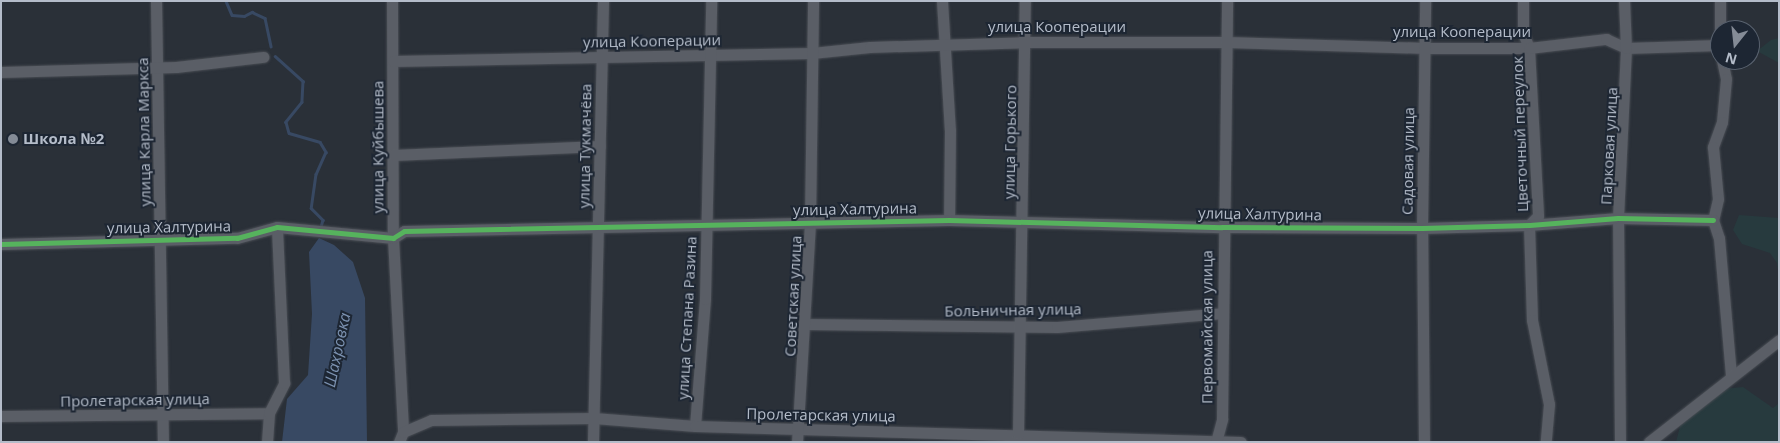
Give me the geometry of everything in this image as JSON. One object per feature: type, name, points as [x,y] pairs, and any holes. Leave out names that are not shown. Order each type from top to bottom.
[{"type":"street","name":"улица Карла Маркса","points":[[156,1],[159,66],[163,442]]},
{"type":"street","name":"улица Куйбышева","points":[[392,1],[393,238],[401,437]]},
{"type":"street","name":"улица Тукмачёва","points":[[593,442],[600,226],[603,1]]},
{"type":"street","name":"улица Степана Разина","points":[[695,426],[708,224],[711,1]]},
{"type":"street","name":"Советская улица","points":[[797,436],[810,222],[813,1]]},
{"type":"street","points":[[942,1],[950,130],[949,220]]},
{"type":"street","name":"улица Горького","points":[[1018,434],[1025,1]]},
{"type":"street","name":"Первомайская улица","points":[[1216,441],[1222,419],[1222,227],[1227,1]]},
{"type":"street","name":"Садовая улица","points":[[1424,442],[1422,228],[1426,1]]},
{"type":"street","name":"Цветочный переулок","points":[[1523,1],[1523,33],[1529,48],[1538,216],[1530,225],[1532,320],[1549,404],[1546,442]]},
{"type":"street","name":"Парковая улица","points":[[1620,442],[1618,218],[1626,48],[1624,1]]},
{"type":"street","points":[[1720,1],[1720,20]]},
{"type":"street","name":"улица Кооперации","points":[[392,61],[812,53],[944,44],[1025,42],[1226,42],[1425,48],[1529,48],[1606,39],[1626,48],[1710,47]]},
{"type":"street","points":[[1,72],[176,67],[263,57]]},
{"type":"street","points":[[1724,70],[1726,79],[1722,122],[1713,148],[1718,199],[1713,220],[1719,238],[1731,376]]},
{"type":"street","points":[[393,155],[600,146]]},
{"type":"street","name":"улица Халтурина","points":[[1,244],[161,238],[237,238],[277,227],[393,238],[404,231],[949,220],[1021,220],[1222,227],[1422,228],[1530,225],[1618,218],[1713,220]]},
{"type":"street","points":[[267,442],[269,413],[284,383],[277,227]]},
{"type":"street","name":"Больничная улица","points":[[804,324],[1020,327],[1222,313]]},
{"type":"street","points":[[1649,442],[1779,340]]},
{"type":"street","name":"Пролетарская улица","points":[[1,416],[269,413]]},
{"type":"street","name":"Пролетарская улица","points":[[401,437],[431,420],[594,418],[797,436],[1018,434],[1241,442]]},
{"type":"green space","points":[[1779,38],[1779,63],[1760,53],[1760,49],[1771,40]]},
{"type":"green space","points":[[1739,215],[1779,218],[1779,278],[1777,263],[1770,253],[1742,244],[1733,230]]},
{"type":"green space","points":[[1743,387],[1773,408],[1779,403],[1779,442],[1676,442],[1682,419],[1723,389]]},
{"type":"water","points":[[319,238],[334,245],[353,262],[365,298],[367,442],[282,442],[287,399],[308,375],[312,314],[309,252]]},
{"type":"waterway","name":"Шахровка","points":[[226,1],[232,15],[244,16],[252,12],[265,18],[271,46]]},
{"type":"waterway","name":"Шахровка","points":[[275,56],[303,81],[302,102],[286,122],[289,133],[320,142],[326,152],[316,174],[311,208],[323,220],[321,227]]},
{"type":"cycle path","points":[[1,244],[237,238],[277,227],[393,238],[404,231],[949,220],[1222,227],[1422,228],[1529,225],[1618,218],[1713,220]]},
{"type":"place","name":"Школа №2","points":[[13,139]]}]
